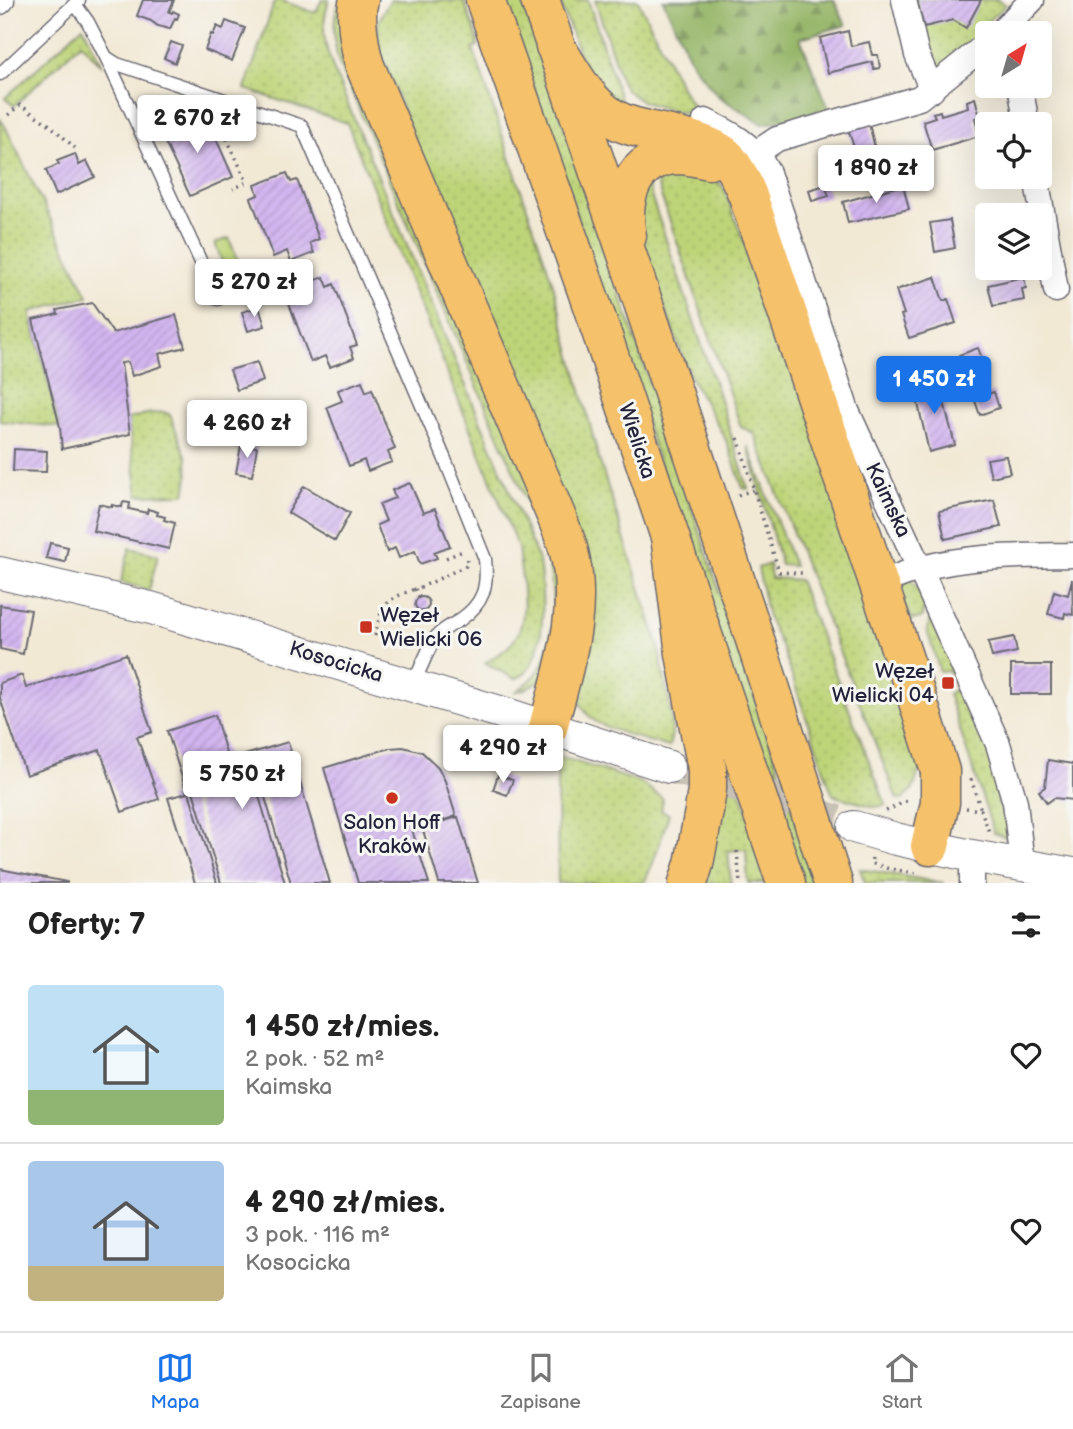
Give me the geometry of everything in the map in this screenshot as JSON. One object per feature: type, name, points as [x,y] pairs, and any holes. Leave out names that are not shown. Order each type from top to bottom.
[{"type":"main road","points":[[540,0],[635,275],[833,883]]},
{"type":"main road","points":[[365,9],[360,52],[365,66],[569,550],[574,588],[573,622],[548,728]]},
{"type":"main road","name":"Wielicka","points":[[485,9],[597,321],[786,883]]},
{"type":"main road","points":[[555,46],[584,92],[608,115],[622,123],[712,148],[727,158],[747,164]]},
{"type":"main road","points":[[635,275],[624,213],[628,191],[646,165],[675,155],[712,160],[731,169],[747,164]]},
{"type":"main road","points":[[747,164],[748,196],[940,771],[940,803],[913,843]]},
{"type":"main road","points":[[671,544],[685,654],[707,769],[707,789],[699,840],[688,883]]},
{"type":"main road","points":[[666,883],[687,814],[701,742]]},
{"type":"street","points":[[904,0],[917,55],[932,90]]},
{"type":"street","points":[[1012,21],[1032,0]]},
{"type":"street","points":[[747,164],[777,139],[919,99],[975,54]]},
{"type":"street","name":"Kaimska","points":[[705,121],[730,132],[747,164],[767,170],[847,411],[998,744],[1015,802],[1022,864]]},
{"type":"street","points":[[1038,189],[1056,290]]},
{"type":"street","points":[[878,584],[920,569],[957,562],[1000,557],[1073,555]]},
{"type":"street","name":"Kosocicka","points":[[0,573],[151,608],[412,685],[668,767]]},
{"type":"street","points":[[854,827],[913,843],[972,869],[1022,864],[1073,874]]},
{"type":"lane","points":[[0,74],[77,2],[106,57],[218,299]]},
{"type":"lane","points":[[106,57],[117,64],[302,126],[485,559],[487,573],[481,600],[471,612],[444,629],[436,638],[412,685]]},
{"type":"path","points":[[8,115],[20,105],[50,125],[75,148]]},
{"type":"path","points":[[213,108],[247,182],[233,189]]},
{"type":"path","points":[[738,438],[779,572],[802,573]]},
{"type":"path","points":[[738,495],[753,490]]},
{"type":"path","points":[[446,558],[463,551]]},
{"type":"path","points":[[374,636],[386,603],[396,596],[433,583],[466,566],[467,559]]},
{"type":"path","points":[[415,589],[419,597]]},
{"type":"path","points":[[737,851],[740,883]]},
{"type":"path","points":[[865,861],[871,863]]},
{"type":"green space","points":[[275,0],[315,13],[322,0],[329,0],[324,36],[334,71],[539,561],[542,626],[539,644],[526,671],[515,679],[485,663],[512,643],[522,622],[524,597],[518,548],[347,123],[245,89]]},
{"type":"green space","points":[[340,0],[547,526],[561,581],[550,668],[539,682],[515,692],[537,673],[546,656],[550,640],[552,590],[544,542],[339,63],[334,32]]},
{"type":"green space","points":[[391,0],[464,1],[477,37],[478,46],[473,49],[552,281],[599,459],[658,644],[671,713],[672,734],[669,747],[601,725],[588,715],[578,697],[577,677],[586,644],[420,156],[379,47],[379,22]]},
{"type":"green space","points":[[504,0],[522,0],[817,883],[800,883]]},
{"type":"green space","points":[[559,0],[588,0],[626,117],[594,92]]},
{"type":"green space","points":[[595,0],[638,0],[693,107],[693,112],[688,114],[641,101],[626,89]]},
{"type":"green space","points":[[663,0],[834,0],[846,25],[800,38],[831,114],[762,124],[718,96],[693,65]]},
{"type":"green space","points":[[911,0],[998,0],[1006,5],[988,21],[975,21],[975,42],[951,63],[942,67],[931,64]]},
{"type":"green space","points":[[83,26],[102,66],[81,43],[14,106],[5,98]]},
{"type":"green space","points":[[0,119],[88,296],[30,312],[60,427],[0,421]]},
{"type":"green space","points":[[653,172],[711,174],[723,187],[819,438],[924,771],[919,771],[913,789],[902,800],[897,799],[754,433],[741,427]]},
{"type":"green space","points":[[645,178],[748,489],[743,488],[726,440],[691,378],[633,223]]},
{"type":"green space","points":[[229,238],[247,285],[233,290],[215,243]]},
{"type":"green space","points":[[164,412],[170,415],[187,458],[185,494],[138,495],[128,419]]},
{"type":"green space","points":[[748,446],[794,566],[781,565]]},
{"type":"green space","points":[[130,548],[158,555],[149,590],[121,582]]},
{"type":"green space","points":[[769,564],[771,578],[799,580],[886,805],[875,807],[832,793],[783,650],[768,618],[758,568]]},
{"type":"green space","points":[[910,579],[926,599],[922,617],[913,620],[895,590]]},
{"type":"green space","points":[[932,611],[999,771],[998,804],[1011,826],[1012,840],[994,833],[948,694],[956,689],[949,671],[940,672],[927,630]]},
{"type":"green space","points":[[722,737],[772,883],[748,883],[746,849],[728,851],[731,883],[701,883]]},
{"type":"green space","points":[[548,753],[640,782],[663,799],[661,810],[669,814],[644,883],[558,883],[557,768],[547,764]]},
{"type":"green space","points":[[860,869],[944,883],[865,883]]},
{"type":"building","points":[[143,0],[174,0],[169,12],[179,14],[170,29],[137,16]]},
{"type":"building","points":[[917,0],[981,0],[966,28],[953,20],[924,27]]},
{"type":"building","points":[[226,21],[245,28],[232,61],[205,50],[211,34],[213,35],[217,26],[223,29]]},
{"type":"building","points":[[848,31],[851,46],[869,42],[872,55],[878,55],[880,68],[874,69],[872,62],[828,73],[820,38]]},
{"type":"building","points":[[171,42],[182,46],[175,63],[164,58]]},
{"type":"building","points":[[975,98],[979,112],[975,112],[975,137],[932,150],[923,121],[935,117],[933,113],[940,111],[941,115],[968,107],[967,101]]},
{"type":"building","points":[[195,113],[199,122],[207,118],[233,177],[190,196],[163,138],[177,132],[172,123]]},
{"type":"building","points":[[869,124],[875,151],[871,152],[874,165],[861,169],[848,129]]},
{"type":"building","points":[[75,154],[79,165],[87,161],[95,177],[56,195],[46,170],[59,164],[57,161]]},
{"type":"building","points":[[287,173],[291,182],[297,180],[319,239],[310,243],[314,253],[291,262],[287,251],[273,257],[251,198],[258,195],[255,185]]},
{"type":"building","points":[[825,185],[829,196],[812,201],[809,190]]},
{"type":"building","points":[[903,185],[909,209],[848,223],[843,202]]},
{"type":"building","points":[[950,220],[955,248],[935,252],[930,223]]},
{"type":"building","points":[[324,277],[328,287],[334,284],[357,345],[350,347],[354,358],[330,367],[325,356],[311,362],[288,301],[303,296],[299,286]]},
{"type":"building","points":[[935,277],[943,301],[948,299],[956,323],[909,338],[896,290]]},
{"type":"building","points":[[1025,280],[1026,288],[1022,289],[1024,300],[993,306],[988,285]]},
{"type":"building","points":[[92,303],[113,333],[176,315],[185,347],[159,354],[162,366],[132,376],[128,362],[121,363],[130,434],[62,449],[60,427],[33,320],[58,314],[57,310]]},
{"type":"building","points":[[259,307],[265,326],[248,331],[242,312]]},
{"type":"building","points":[[978,348],[984,363],[965,369],[959,355]]},
{"type":"building","points":[[257,362],[263,381],[237,390],[230,370]]},
{"type":"building","points":[[926,379],[928,386],[939,383],[955,445],[929,452],[913,382]]},
{"type":"building","points":[[362,381],[366,392],[372,389],[395,449],[388,452],[392,462],[368,471],[364,460],[349,466],[327,407],[342,401],[338,390]]},
{"type":"building","points":[[994,392],[999,408],[980,415],[974,398]]},
{"type":"building","points":[[241,445],[257,447],[252,476],[236,473]]},
{"type":"building","points":[[14,449],[47,451],[46,472],[13,471]]},
{"type":"building","points":[[1006,456],[1010,473],[991,477],[987,459]]},
{"type":"building","points":[[410,483],[423,513],[435,509],[450,546],[434,552],[437,558],[420,564],[415,551],[399,558],[395,548],[387,552],[377,525],[386,521],[379,504],[395,498],[392,490]]},
{"type":"building","points":[[304,486],[350,513],[335,541],[288,513]]},
{"type":"building","points":[[994,500],[1001,527],[945,539],[939,511]]},
{"type":"building","points":[[123,502],[130,503],[129,509],[147,513],[148,509],[158,512],[157,515],[165,517],[164,520],[175,523],[169,549],[93,531],[99,504],[122,507]]},
{"type":"building","points":[[50,543],[68,547],[65,562],[46,558]]},
{"type":"building","points":[[1072,579],[1073,615],[1065,613],[1064,618],[1048,614],[1054,591],[1068,595]]},
{"type":"building","points":[[419,597],[425,597],[429,604],[425,611],[419,611],[415,607],[415,601]]},
{"type":"building","points":[[0,605],[31,610],[23,654],[0,649]]},
{"type":"building","points":[[1014,637],[1017,652],[992,657],[988,642]]},
{"type":"building","points":[[126,654],[152,732],[137,737],[159,799],[122,812],[100,750],[26,775],[0,698],[0,683],[22,675],[26,688]]},
{"type":"building","points":[[1011,665],[1051,665],[1051,694],[1011,694]]},
{"type":"building","points":[[215,715],[228,760],[288,742],[330,883],[291,883],[257,771],[252,773],[285,883],[221,883],[193,791],[189,792],[217,883],[195,883],[168,798],[187,793],[167,731]]},
{"type":"building","name":"Salon Hoff Kraków","points":[[403,747],[422,752],[438,767],[456,816],[434,824],[458,817],[478,883],[439,883],[422,827],[412,830],[429,883],[358,883],[324,768],[390,748]]},
{"type":"building","points":[[1048,760],[1073,764],[1073,800],[1054,798],[1047,803],[1039,791],[1045,787]]},
{"type":"building","points":[[498,775],[513,780],[507,795],[493,790]]},
{"type":"building","points":[[0,869],[67,882],[67,883],[0,883]]},
{"type":"tunnel","points":[[669,767],[739,786],[854,827]]},
{"type":"place","name":"Węzeł Wielicki 06","points":[[366,627]]},
{"type":"place","name":"Węzeł Wielicki 04","points":[[948,683]]},
{"type":"place","name":"Salon Hoff Kraków","points":[[392,798]]}]
